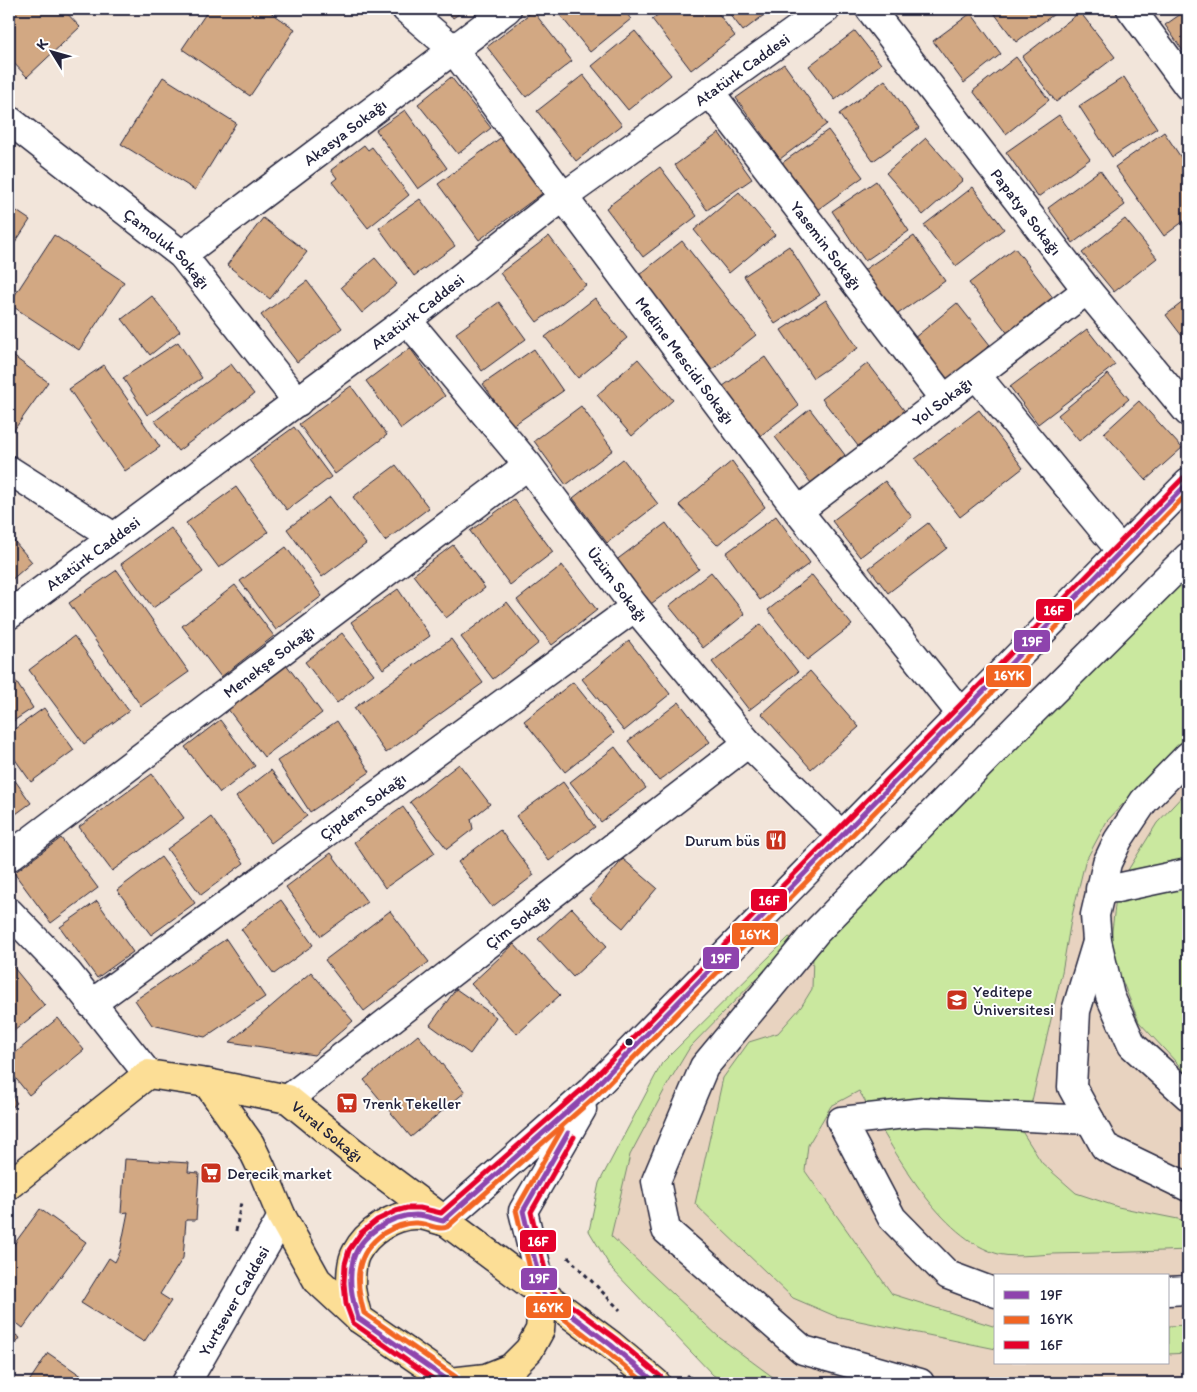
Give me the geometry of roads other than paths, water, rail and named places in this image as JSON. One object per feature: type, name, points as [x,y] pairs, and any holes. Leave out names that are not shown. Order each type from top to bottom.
[{"type":"main road","name":"Vural Sokağı","points":[[148,1074],[207,1083],[288,1099],[443,1221]]},
{"type":"main road","points":[[9,1185],[148,1074]]},
{"type":"main road","points":[[207,1083],[250,1144],[282,1217],[317,1280],[358,1318],[451,1383],[486,1378],[511,1368],[529,1350],[540,1330],[543,1294]]},
{"type":"main road","points":[[358,1318],[351,1289],[352,1270],[356,1253],[370,1235],[384,1224],[401,1217],[417,1215],[443,1221],[611,1345],[656,1383]]},
{"type":"street","name":"Medine Mescidi Sokağı","points":[[406,9],[453,49],[798,511],[962,715]]},
{"type":"street","name":"Akasya Sokağı","points":[[182,255],[507,9]]},
{"type":"street","name":"Atatürk Caddesi","points":[[9,615],[408,320],[563,197],[826,9]]},
{"type":"street","name":"Papatya Sokağı","points":[[870,9],[1087,290],[1188,412]]},
{"type":"street","points":[[1131,9],[1188,86]]},
{"type":"street","name":"Yasemin Sokağı","points":[[709,91],[944,398]]},
{"type":"street","name":"Çamoluk Sokağı","points":[[9,120],[182,255],[298,402]]},
{"type":"street","name":"Yol Sokağı","points":[[798,511],[1087,290]]},
{"type":"street","name":"Üzüm Sokağı","points":[[408,320],[528,465],[635,607],[748,744],[842,836]]},
{"type":"street","points":[[976,375],[1121,551]]},
{"type":"street","name":"Menekşe Sokağı","points":[[9,856],[528,465]]},
{"type":"street","points":[[9,470],[114,537]]},
{"type":"street","points":[[443,1221],[592,1090],[1188,483]]},
{"type":"street","points":[[920,1383],[803,1350],[666,1230],[656,1182],[704,1067],[815,933],[1020,724],[1188,557]]},
{"type":"street","name":"Çipdem Sokağı","points":[[91,1004],[635,607]]},
{"type":"street","name":"Çim Sokağı","points":[[288,1099],[748,744]]},
{"type":"street","points":[[1188,756],[1144,801],[1118,840],[1107,863],[1095,915],[1097,941],[1110,996],[1132,1045],[1188,1096]]},
{"type":"street","points":[[1100,888],[1118,888],[1188,874]]},
{"type":"street","points":[[12,924],[67,972],[148,1074]]},
{"type":"street","points":[[1097,941],[1076,1011],[1072,1087],[1105,1147],[1188,1187]]},
{"type":"street","points":[[543,1294],[523,1212],[592,1090]]},
{"type":"street","points":[[994,1291],[948,1275],[892,1218],[841,1121],[924,1112],[1090,1120]]},
{"type":"street","name":"Yurtsever Caddesi","points":[[186,1383],[282,1217]]},
{"type":"street","points":[[1170,1290],[1188,1290]]},
{"type":"place","name":"Durum büs","points":[[776,840]]},
{"type":"place","name":"Yeditepe Üniversitesi","points":[[957,1000]]},
{"type":"place","name":"7renk Tekeller","points":[[347,1103]]},
{"type":"place","name":"Derecik market","points":[[211,1173]]}]
